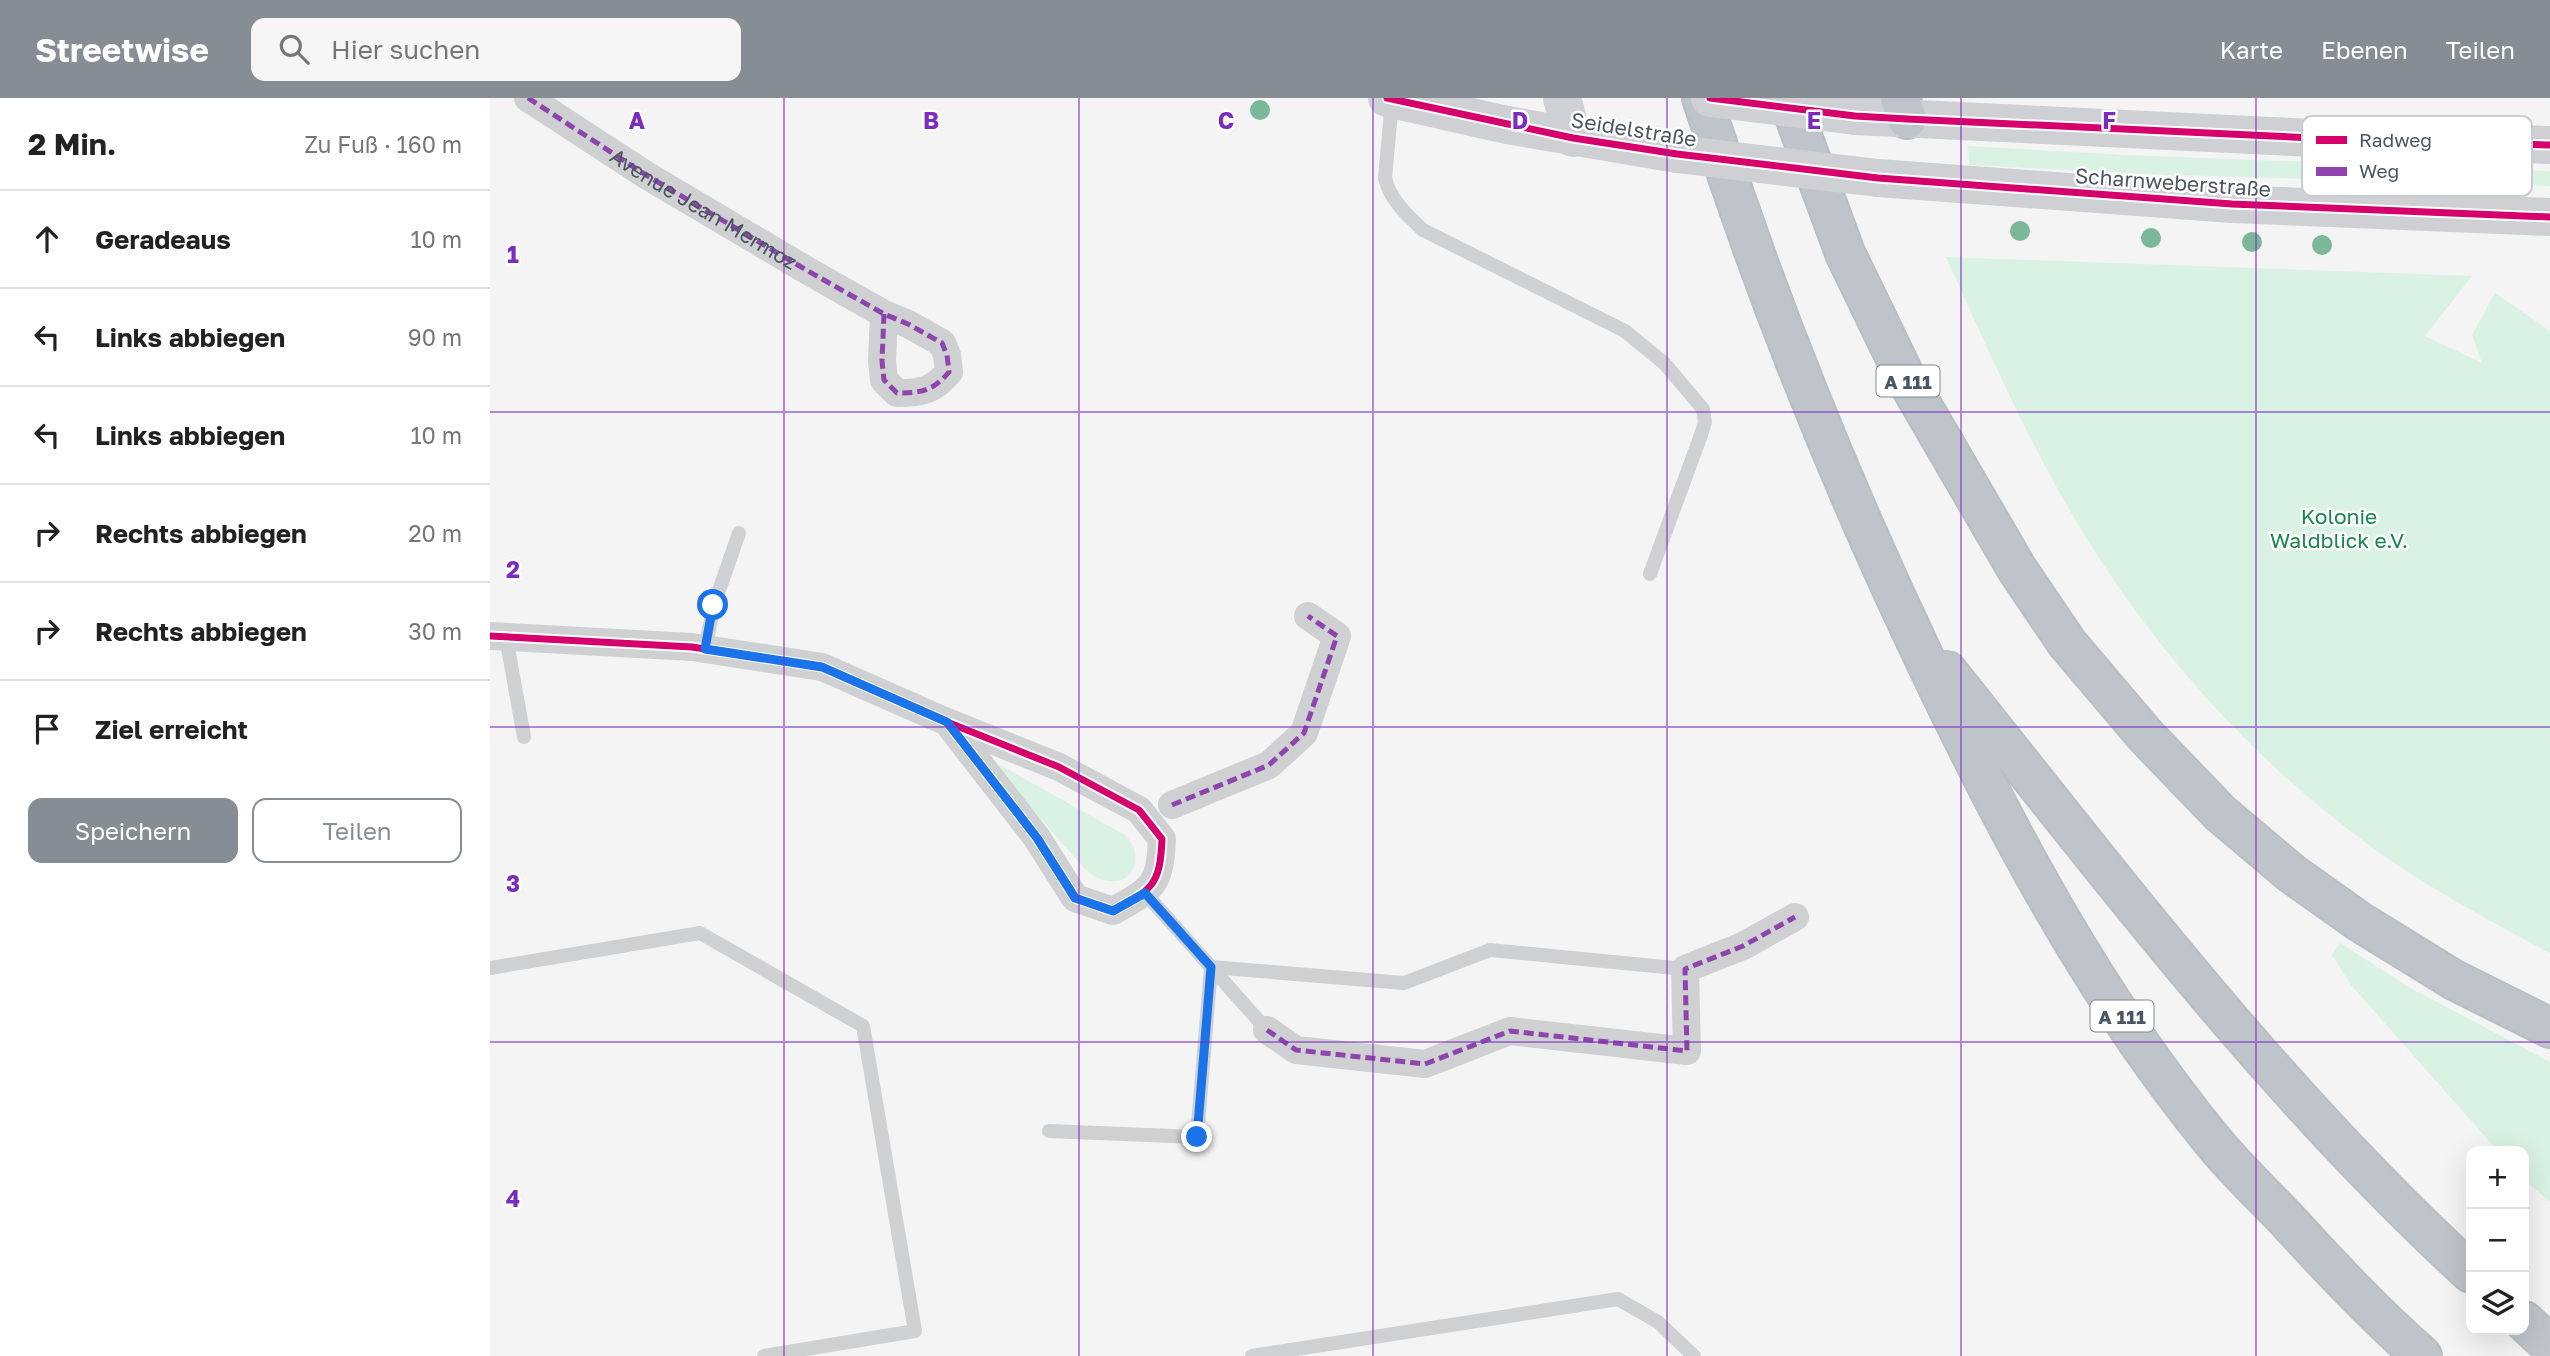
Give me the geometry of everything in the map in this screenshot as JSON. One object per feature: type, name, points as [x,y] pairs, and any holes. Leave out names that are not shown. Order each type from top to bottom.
[{"type":"highway","name":"A 111","points":[[1702,98],[1783,329],[1843,481],[1982,781],[2073,941],[2145,1051],[2217,1146],[2390,1328],[2422,1356]]},
{"type":"highway","name":"A 111","points":[[1788,98],[1845,253],[1905,375],[1970,492],[2067,643],[2145,735],[2210,803],[2291,873],[2360,922],[2454,980],[2550,1028]]},
{"type":"highway","points":[[1905,617],[2152,929],[2238,1031],[2331,1134],[2470,1272]]},
{"type":"highway","points":[[2067,643],[2106,722]]},
{"type":"highway","points":[[2529,1326],[2550,1345]]},
{"type":"main road","points":[[1562,98],[1573,138]]},
{"type":"main road","name":"Seidelstraße","points":[[1710,98],[1855,116],[1904,108]]},
{"type":"main road","name":"Seidelstraße","points":[[1389,99],[1573,138],[1677,154],[1893,179]]},
{"type":"main road","points":[[1893,179],[1904,108],[2302,137]]},
{"type":"main road","points":[[2532,144],[2550,145]]},
{"type":"main road","name":"Scharnweberstraße","points":[[1893,179],[2232,204],[2550,217]]},
{"type":"street","name":"Avenue Jean Mermoz","points":[[528,98],[646,175],[884,314]]},
{"type":"street","points":[[1172,805],[1269,765],[1304,733],[1337,636],[1308,617]]},
{"type":"street","points":[[498,636],[705,649],[822,667],[1059,767],[1139,810],[1162,839],[1161,869],[1145,893],[1113,911],[1075,898],[1037,838],[947,722]]},
{"type":"street","points":[[1267,1030],[1296,1050],[1425,1065],[1510,1031],[1687,1051],[1685,969],[1743,946],[1794,917]]},
{"type":"lane","points":[[1389,99],[1385,178],[1388,190],[1403,211],[1423,230],[1625,331],[1665,364],[1703,409],[1705,422],[1650,574]]},
{"type":"lane","points":[[705,649],[713,605],[740,533]]},
{"type":"lane","points":[[498,636],[524,737]]},
{"type":"lane","points":[[1144,817],[1172,805]]},
{"type":"lane","points":[[1145,893],[1267,1030]]},
{"type":"lane","points":[[490,968],[700,933],[863,1026],[915,1331],[849,1350],[764,1356]]},
{"type":"lane","points":[[1211,967],[1404,983],[1490,950],[1685,969]]},
{"type":"lane","points":[[1049,1131],[1197,1137],[1211,967]]},
{"type":"lane","points":[[1252,1356],[1618,1299],[1658,1322],[1693,1356]]},
{"type":"green space","points":[[1968,146],[2302,162],[2302,179],[2144,174],[1969,165]]},
{"type":"green space","points":[[2532,170],[2550,171],[2550,186],[2532,185]]},
{"type":"green space","name":"Kolonie Waldblick e.V.","points":[[1946,257],[2472,276],[2425,336],[2482,363],[2472,335],[2495,293],[2550,331],[2550,953],[2437,890],[2373,848],[2288,779],[2210,702],[2140,617],[2108,572],[2060,494],[2025,428]]},
{"type":"green space","points":[[1000,765],[1125,835],[1135,854],[1132,871],[1119,881],[1109,881],[1098,878],[1084,868],[1000,773]]},
{"type":"green space","points":[[2340,943],[2407,986],[2550,1062],[2550,1202],[2529,1183],[2529,1146],[2494,1146],[2351,985],[2332,955]]},
{"type":"marked path","points":[[528,98],[646,175],[808,271],[942,343],[949,372],[932,387],[897,393],[884,380],[884,314]]},
{"type":"marked path","points":[[1172,805],[1269,765],[1304,733],[1337,636],[1308,616]]},
{"type":"marked path","points":[[1267,1030],[1296,1050],[1425,1064],[1510,1031],[1687,1051],[1685,969],[1743,946],[1795,917]]},
{"type":"cycle path","points":[[1387,98],[1573,138],[1677,154],[1878,178],[2232,204],[2550,217]]},
{"type":"cycle path","points":[[1710,98],[1855,116],[2302,137]]},
{"type":"cycle path","points":[[2532,144],[2550,145]]},
{"type":"cycle path","points":[[490,636],[692,647],[822,667],[1059,767],[1139,810],[1162,839],[1159,867],[1152,884],[1146,891],[1113,911],[1075,898],[1037,838],[947,722]]},
{"type":"route","points":[[713,605],[705,649],[822,667],[947,722],[1037,838],[1075,898],[1113,911],[1145,893],[1211,967],[1197,1137]]}]
